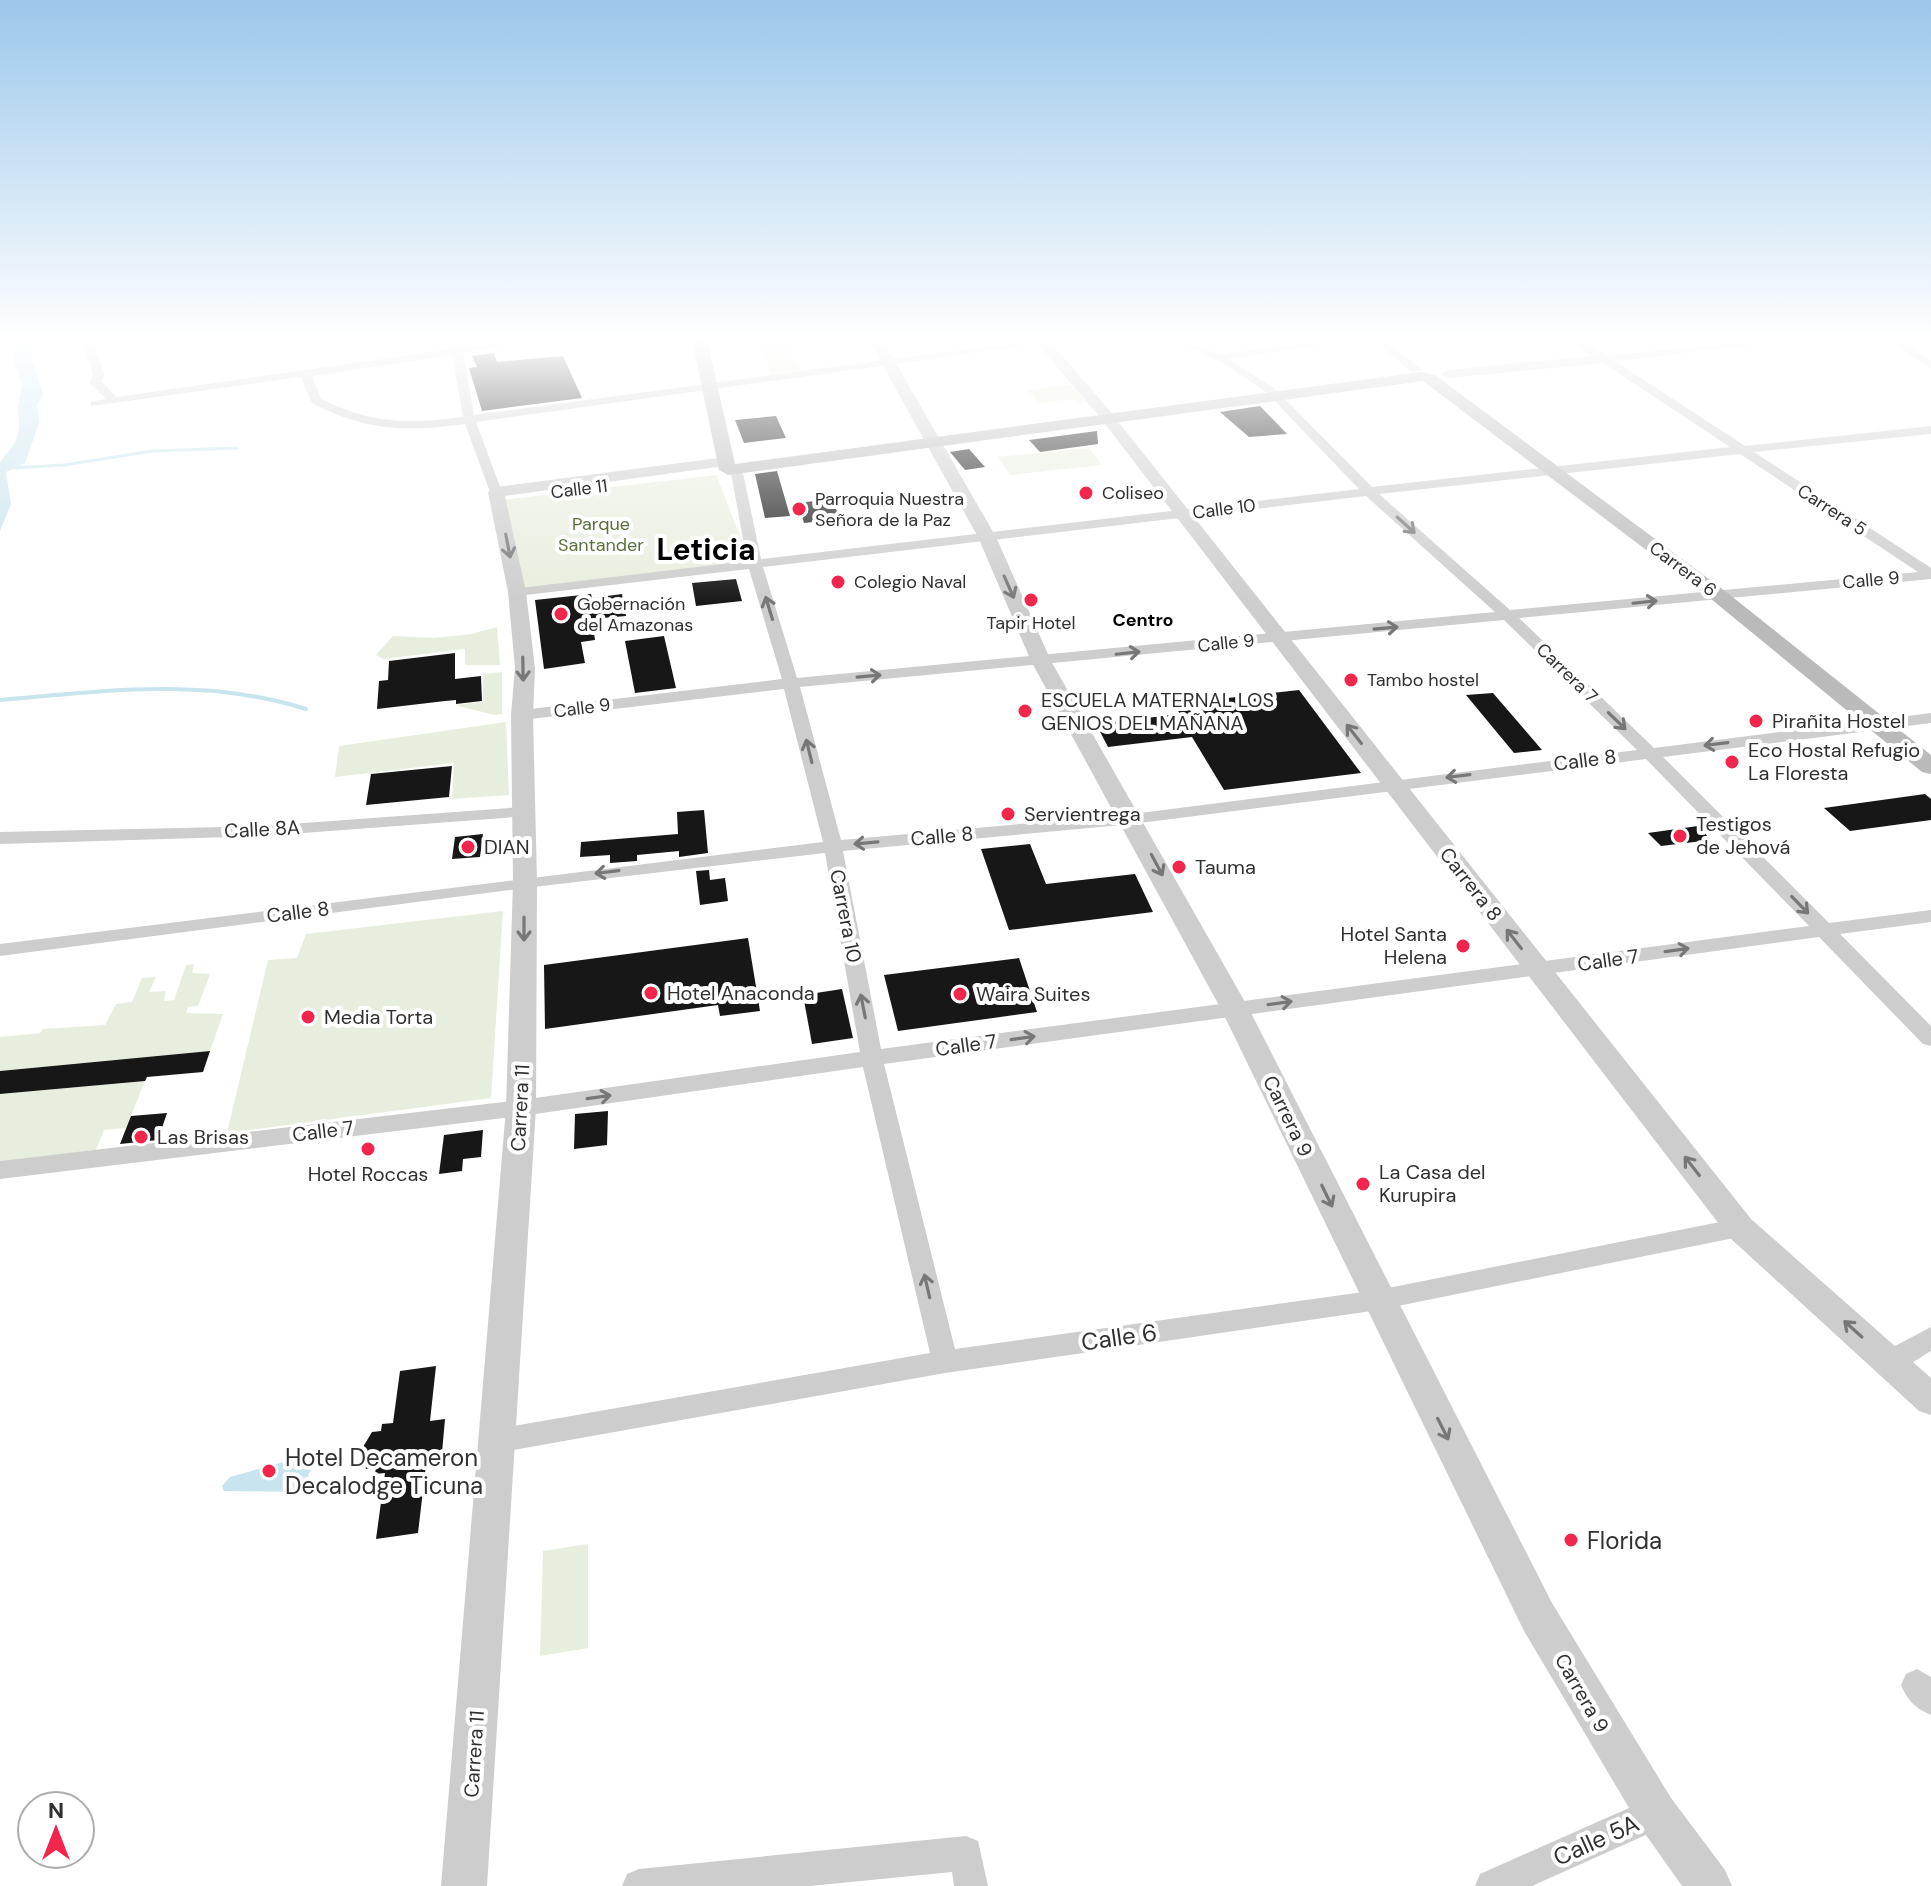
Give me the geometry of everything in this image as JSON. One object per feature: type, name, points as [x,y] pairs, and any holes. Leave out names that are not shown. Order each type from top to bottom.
[{"type":"main road","name":"Carrera 10","points":[[725,427],[735,467]]},
{"type":"main road","name":"Calle 11","points":[[735,467],[1026,427]]},
{"type":"main road","name":"Carrera 6","points":[[1503,427],[1724,594],[1884,723],[1931,767]]},
{"type":"main road","name":"Carrera 6","points":[[1884,723],[1931,752]]},
{"type":"street","name":"Carrera 11","points":[[464,1886],[521,1108],[525,882],[522,715],[525,668],[517,592],[497,496],[472,427]]},
{"type":"street","name":"Carrera 9","points":[[924,427],[987,537],[1041,661],[1132,819],[1235,1009],[1538,1617],[1656,1813],[1709,1886]]},
{"type":"street","name":"Carrera 8","points":[[1114,427],[1740,1228],[1931,1400]]},
{"type":"street","name":"Carrera 7","points":[[1305,427],[1369,492],[1509,617],[1649,752],[1931,1039]]},
{"type":"street","name":"Carrera 5","points":[[1706,427],[1931,574]]},
{"type":"street","name":"Calle 10","points":[[517,592],[1739,449],[1931,430]]},
{"type":"street","points":[[1916,431],[1931,441]]},
{"type":"street","name":"Calle 11","points":[[497,496],[735,467]]},
{"type":"street","name":"Carrera 10","points":[[735,467],[755,564],[791,683],[833,846],[872,1058],[945,1362]]},
{"type":"street","name":"Calle 9","points":[[522,715],[791,683],[1509,617],[1931,574]]},
{"type":"street","name":"Calle 8","points":[[0,950],[525,882],[833,846],[1132,819],[1931,718]]},
{"type":"street","name":"Calle 8A","points":[[0,838],[263,831],[523,812]]},
{"type":"street","name":"Calle 7","points":[[0,1170],[521,1108],[1931,916]]},
{"type":"street","name":"Calle 6","points":[[497,1441],[945,1362],[1378,1300],[1740,1228]]},
{"type":"street","points":[[1889,1362],[1931,1338]]},
{"type":"street","name":"Calle 5A","points":[[1492,1886],[1656,1813]]},
{"type":"street","points":[[639,1886],[969,1869]]},
{"type":"green space","points":[[1089,448],[1102,465],[1010,475],[998,457]]},
{"type":"green space","name":"Parque Santander","points":[[716,475],[750,561],[522,589],[501,500]]},
{"type":"green space","points":[[497,627],[500,665],[465,665],[465,649],[384,659],[376,655],[393,636],[434,638],[472,634]]},
{"type":"green space","points":[[502,672],[502,714],[494,715],[455,705],[483,702],[483,674]]},
{"type":"green space","points":[[506,722],[509,795],[452,799],[454,763],[335,777],[339,746]]},
{"type":"green space","points":[[503,911],[491,1098],[227,1133],[268,960],[297,958],[306,934]]},
{"type":"green space","points":[[194,964],[192,973],[210,974],[198,1006],[188,1007],[186,1013],[223,1014],[210,1051],[0,1071],[0,1037],[40,1033],[43,1029],[105,1025],[116,1004],[132,1002],[142,978],[156,977],[149,992],[166,991],[164,1001],[174,1000],[186,965]]},
{"type":"green space","points":[[145,1081],[126,1128],[104,1130],[96,1150],[0,1161],[0,1094]]},
{"type":"green space","points":[[588,1544],[588,1648],[540,1656],[543,1551]]},
{"type":"water","points":[[38,427],[25,463],[6,472],[11,504],[0,531],[0,462],[15,443],[19,429]]},
{"type":"water","points":[[312,1454],[316,1462],[308,1475],[313,1484],[305,1492],[224,1491],[222,1486],[230,1477]]},
{"type":"building","points":[[738,427],[781,427],[786,438],[744,443]]},
{"type":"building","points":[[1237,427],[1280,427],[1287,434],[1249,437]]},
{"type":"building","points":[[1097,431],[1098,444],[1040,452],[1029,440]]},
{"type":"building","points":[[969,449],[985,467],[965,470],[950,452]]},
{"type":"building","points":[[777,471],[790,516],[765,518],[755,474]]},
{"type":"building","points":[[832,499],[840,519],[804,523],[798,503]]},
{"type":"building","points":[[736,579],[742,601],[696,606],[692,583]]},
{"type":"building","points":[[591,594],[592,598],[622,594],[626,616],[592,619],[595,640],[581,642],[585,663],[544,669],[535,600]]},
{"type":"building","points":[[664,636],[676,688],[635,693],[625,641]]},
{"type":"building","points":[[455,653],[455,679],[481,676],[482,701],[456,704],[456,700],[377,709],[379,681],[388,680],[389,661]]},
{"type":"building","points":[[1299,690],[1361,773],[1224,790],[1192,737],[1108,747],[1096,724],[1180,714],[1174,704]]},
{"type":"building","points":[[1493,693],[1542,750],[1514,753],[1466,695]]},
{"type":"building","points":[[452,766],[449,797],[366,805],[371,774]]},
{"type":"building","points":[[1925,794],[1931,799],[1931,820],[1850,831],[1824,808]]},
{"type":"building","points":[[704,810],[708,853],[679,857],[679,851],[637,855],[637,861],[610,863],[610,855],[580,857],[581,842],[678,834],[677,812]]},
{"type":"building","name":"Testigos de Jehová","points":[[1698,826],[1711,840],[1661,846],[1648,833]]},
{"type":"building","name":"DIAN","points":[[483,834],[480,857],[452,859],[455,837]]},
{"type":"building","points":[[1030,844],[1046,884],[1135,874],[1153,912],[1009,930],[981,849]]},
{"type":"building","points":[[709,870],[710,880],[725,878],[728,901],[700,905],[696,871]]},
{"type":"building","name":"Hotel Anaconda","points":[[748,938],[760,1011],[720,1016],[718,1005],[545,1029],[544,965]]},
{"type":"building","name":"Waira Suites","points":[[1019,958],[1037,1012],[898,1031],[884,975]]},
{"type":"building","points":[[842,989],[853,1038],[812,1044],[803,995]]},
{"type":"building","points":[[210,1051],[203,1072],[147,1077],[145,1081],[0,1094],[0,1071]]},
{"type":"building","points":[[608,1111],[607,1145],[574,1149],[575,1114]]},
{"type":"building","name":"Las Brisas","points":[[167,1113],[158,1140],[120,1144],[131,1116]]},
{"type":"building","points":[[483,1130],[481,1157],[463,1159],[462,1171],[439,1174],[444,1135]]},
{"type":"building","name":"Hotel Decameron Decalodge Ticuna","points":[[436,1366],[430,1421],[445,1419],[441,1464],[426,1465],[418,1533],[376,1539],[385,1473],[375,1474],[376,1467],[366,1469],[363,1447],[372,1432],[381,1431],[382,1424],[393,1423],[400,1371]]},
{"type":"waterway","points":[[12,468],[64,465],[153,451],[237,448]]},
{"type":"waterway","points":[[0,700],[116,690],[192,690],[268,699],[306,709]]},
{"type":"place","name":"Coliseo","points":[[1086,493]]},
{"type":"place","name":"Parroquia Nuestra Señora de la Paz","points":[[799,509]]},
{"type":"place","name":"Colegio Naval","points":[[838,582]]},
{"type":"place","name":"Tapir Hotel","points":[[1031,600]]},
{"type":"place","name":"Gobernación del Amazonas","points":[[561,614]]},
{"type":"place","name":"Tambo hostel","points":[[1351,680]]},
{"type":"place","name":"ESCUELA MATERNAL LOS GENIOS DEL MAÑANA","points":[[1025,711]]},
{"type":"place","name":"Pirañita Hostel","points":[[1756,721]]},
{"type":"place","name":"Eco Hostal Refugio La Floresta","points":[[1732,762]]},
{"type":"place","name":"Servientrega","points":[[1008,814]]},
{"type":"place","name":"Testigos de Jehová","points":[[1680,836]]},
{"type":"place","name":"DIAN","points":[[468,847]]},
{"type":"place","name":"Tauma","points":[[1179,867]]},
{"type":"place","name":"Hotel Santa Helena","points":[[1463,946]]},
{"type":"place","name":"Hotel Anaconda","points":[[651,993]]},
{"type":"place","name":"Waira Suites","points":[[960,994]]},
{"type":"place","name":"Media Torta","points":[[308,1017]]},
{"type":"place","name":"Las Brisas","points":[[141,1137]]},
{"type":"place","name":"Hotel Roccas","points":[[368,1149]]},
{"type":"place","name":"La Casa del Kurupira","points":[[1363,1184]]},
{"type":"place","name":"Hotel Decameron Decalodge Ticuna","points":[[269,1471]]},
{"type":"place","name":"Florida","points":[[1571,1540]]},
{"type":"district","name":"Leticia","points":[[706,549]]},
{"type":"district","name":"Centro","points":[[1143,620]]}]
